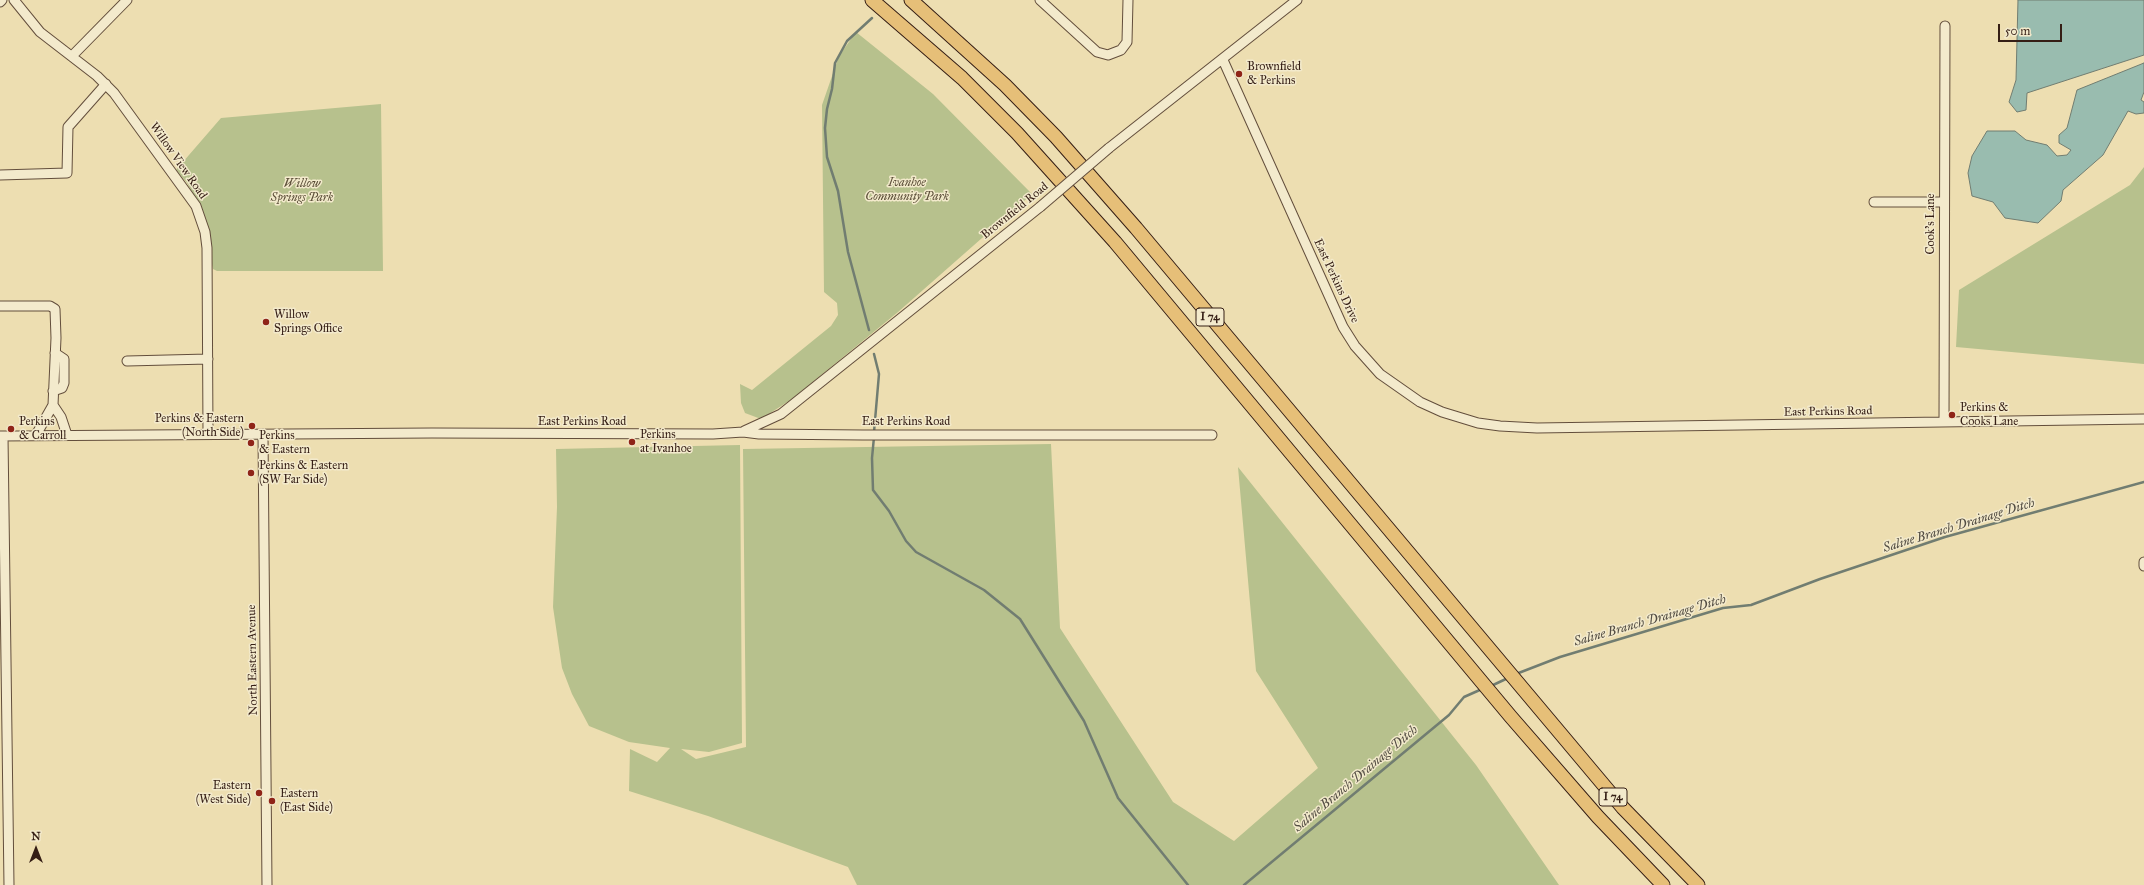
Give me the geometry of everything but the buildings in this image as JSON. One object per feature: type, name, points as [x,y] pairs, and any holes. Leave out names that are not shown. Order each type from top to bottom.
[{"type":"highway","name":"I 74","points":[[872,0],[962,78],[1017,132],[1115,242],[1511,717],[1598,817],[1663,885]]},
{"type":"highway","name":"I 74","points":[[911,0],[1005,85],[1056,137],[1136,228],[1534,704],[1623,808],[1698,885]]},
{"type":"street","name":"Willow View Road","points":[[14,0],[40,32],[106,84],[189,194],[201,218],[207,248],[208,434]]},
{"type":"street","points":[[72,56],[127,0]]},
{"type":"street","points":[[1040,0],[1097,52],[1108,55],[1120,50],[1127,42],[1128,0]]},
{"type":"street","name":"Brownfield Road","points":[[742,432],[782,414],[1040,207],[1109,148],[1297,0]]},
{"type":"street","name":"Cook's Lane","points":[[1944,422],[1943,202],[1945,26]]},
{"type":"street","name":"East Perkins Drive","points":[[1222,60],[1331,302],[1355,346],[1380,374],[1420,402],[1454,417],[1478,423],[1512,427]]},
{"type":"street","points":[[0,174],[67,173],[68,127],[106,84]]},
{"type":"street","points":[[1874,202],[1943,202]]},
{"type":"street","points":[[0,306],[53,307],[57,315],[55,353],[64,359],[64,383],[62,388],[53,391],[53,405],[36,435]]},
{"type":"street","points":[[127,361],[208,360]]},
{"type":"street","points":[[53,405],[61,417],[67,435]]},
{"type":"street","name":"East Perkins Road","points":[[1512,427],[2144,418]]},
{"type":"street","name":"East Perkins Road","points":[[2,436],[208,434],[713,434],[742,432],[759,434],[863,435],[1212,435]]},
{"type":"street","name":"North Eastern Avenue","points":[[263,434],[267,885]]},
{"type":"street","points":[[2,436],[9,885]]},
{"type":"green space","name":"Ivanhoe Community Park","points":[[856,32],[933,94],[1032,194],[898,312],[792,399],[761,419],[745,413],[741,403],[740,384],[752,390],[831,326],[838,315],[837,303],[824,292],[822,105],[839,56]]},
{"type":"green space","name":"Willow Springs Park","points":[[381,104],[383,271],[217,271],[213,269],[199,204],[187,183],[176,170],[221,118]]},
{"type":"green space","points":[[2144,167],[2144,364],[1956,347],[1959,290],[2130,185]]},
{"type":"green space","points":[[1051,444],[1060,628],[1173,802],[1234,841],[1318,768],[1256,671],[1238,467],[1476,765],[1559,885],[857,885],[848,867],[708,816],[629,791],[630,749],[657,762],[670,748],[629,742],[589,726],[572,694],[562,668],[553,607],[557,507],[556,449],[740,445],[742,743],[709,752],[681,749],[696,759],[746,747],[743,449]]},
{"type":"shaded area","points":[[2018,0],[2144,0],[2144,55],[2027,93],[2026,110],[2017,112],[2009,102],[2016,80]]},
{"type":"shaded area","points":[[2144,63],[2144,92],[2141,100],[2144,102],[2144,113],[2136,114],[2128,111],[2103,155],[2063,190],[2061,201],[2038,223],[2005,218],[1993,202],[1972,196],[1968,173],[1972,156],[1987,131],[2015,131],[2026,140],[2047,145],[2057,156],[2067,155],[2071,150],[2059,143],[2059,135],[2067,128],[2077,90]]},
{"type":"waterway","points":[[869,330],[848,252],[838,191],[827,157],[825,128],[835,63],[847,41],[872,18]]},
{"type":"waterway","points":[[874,354],[879,374],[874,432]]},
{"type":"waterway","points":[[874,437],[872,458],[873,490],[889,511],[906,541],[916,552],[984,590],[1020,619],[1084,721],[1118,798],[1188,885]]},
{"type":"waterway","name":"Saline Branch Drainage Ditch","points":[[1516,674],[1560,657],[1723,608],[1751,605],[1820,579],[1945,537],[2144,482]]},
{"type":"waterway","name":"Saline Branch Drainage Ditch","points":[[1491,686],[1508,678]]},
{"type":"waterway","name":"Saline Branch Drainage Ditch","points":[[1244,885],[1449,715],[1464,697],[1482,689]]},
{"type":"place","name":"Brownfield & Perkins","points":[[1239,74]]},
{"type":"place","name":"Willow Springs Office","points":[[266,322]]},
{"type":"place","name":"Perkins & Cooks Lane","points":[[1952,415]]},
{"type":"place","name":"Perkins & Eastern (North Side)","points":[[252,426]]},
{"type":"place","name":"Perkins & Carroll","points":[[11,429]]},
{"type":"place","name":"Perkins at Ivanhoe","points":[[632,442]]},
{"type":"place","name":"Perkins & Eastern","points":[[251,443]]},
{"type":"place","name":"Perkins & Eastern (SW Far Side)","points":[[251,473]]},
{"type":"place","name":"Eastern (West Side)","points":[[259,793]]},
{"type":"place","name":"Eastern (East Side)","points":[[272,801]]}]
